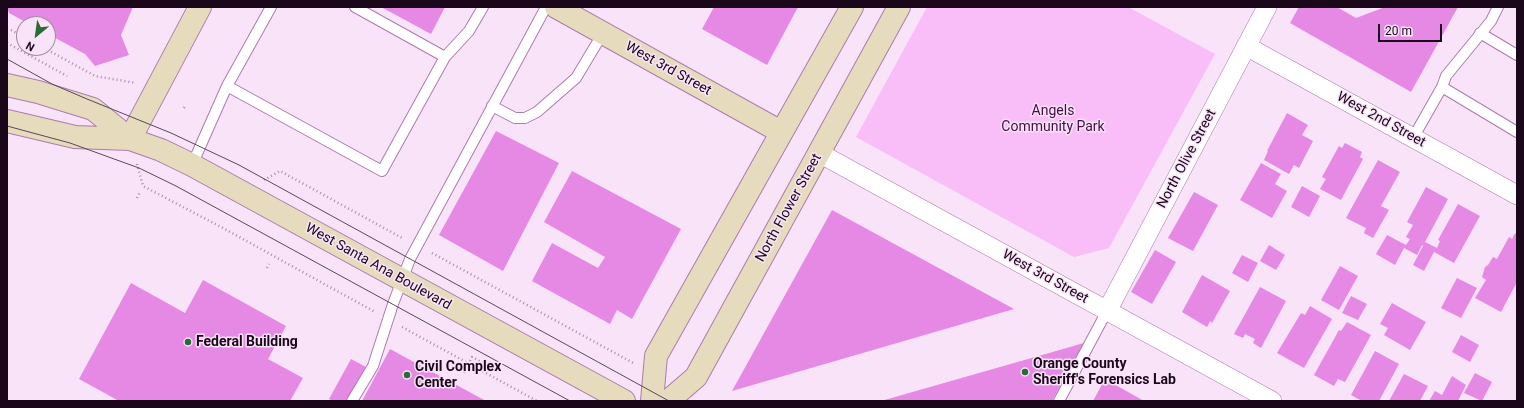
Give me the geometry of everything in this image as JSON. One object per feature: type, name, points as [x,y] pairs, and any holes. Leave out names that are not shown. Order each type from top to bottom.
[{"type":"main road","points":[[130,139],[200,7]]},
{"type":"main road","name":"West 3rd Street","points":[[556,7],[781,132]]},
{"type":"main road","points":[[652,401],[656,356],[852,7]]},
{"type":"main road","name":"North Flower Street","points":[[668,401],[696,377],[899,7]]},
{"type":"main road","name":"West Santa Ana Boulevard","points":[[7,85],[38,92],[93,109],[130,139]]},
{"type":"main road","name":"West Santa Ana Boulevard","points":[[7,121],[74,137],[130,139],[161,150],[192,165],[624,401]]},
{"type":"street","name":"North Olive Street","points":[[1107,311],[1267,7]]},
{"type":"street","name":"West 2nd Street","points":[[1246,46],[1517,195]]},
{"type":"street","name":"West 3rd Street","points":[[819,153],[1272,401]]},
{"type":"lane","points":[[192,165],[227,86],[271,7]]},
{"type":"lane","points":[[355,7],[445,57]]},
{"type":"lane","points":[[227,86],[382,171],[445,57],[469,31],[483,7]]},
{"type":"lane","points":[[352,401],[373,366],[401,280],[410,259],[546,7]]},
{"type":"lane","points":[[1413,138],[1442,87],[1446,76],[1490,21],[1498,7]]},
{"type":"lane","points":[[492,106],[515,118],[526,118],[537,112],[576,78],[603,33]]},
{"type":"lane","points":[[1480,33],[1517,56]]},
{"type":"lane","points":[[1442,87],[1517,132]]},
{"type":"lane","points":[[1059,401],[1107,311]]},
{"type":"path","points":[[11,30],[16,33]]},
{"type":"path","points":[[7,43],[68,77]]},
{"type":"path","points":[[56,55],[95,76],[139,83]]},
{"type":"path","points":[[130,139],[143,186],[223,228],[537,401]]},
{"type":"path","points":[[242,193],[280,172],[654,375]]},
{"type":"path","points":[[138,198],[140,192]]},
{"type":"path","points":[[267,268],[269,264]]},
{"type":"path","points":[[470,361],[472,357],[496,370]]},
{"type":"path","points":[[464,373],[467,366]]},
{"type":"green space","name":"Angels Community Park","points":[[927,7],[1128,7],[1215,54],[1109,248],[1074,257],[856,137]]},
{"type":"building","points":[[7,7],[133,7],[121,35],[129,55],[95,66],[85,54],[56,38],[56,16],[16,17],[9,13]]},
{"type":"building","points":[[381,7],[445,7],[431,34]]},
{"type":"building","points":[[714,7],[798,7],[767,65],[702,29]]},
{"type":"building","points":[[1299,7],[1337,7],[1356,18],[1385,7],[1458,7],[1411,92],[1290,23]]},
{"type":"building","points":[[1287,113],[1308,125],[1302,135],[1313,141],[1299,168],[1294,165],[1289,174],[1264,160],[1267,151]]},
{"type":"building","points":[[496,131],[559,163],[503,271],[439,235]]},
{"type":"building","points":[[1345,143],[1362,152],[1360,157],[1363,159],[1341,200],[1320,189],[1326,179],[1322,177],[1339,146],[1342,148]]},
{"type":"building","points":[[1378,160],[1400,172],[1381,206],[1389,210],[1373,238],[1364,233],[1366,228],[1346,218]]},
{"type":"building","points":[[1261,163],[1281,174],[1275,184],[1287,191],[1272,218],[1240,200]]},
{"type":"building","points":[[572,171],[681,229],[632,319],[617,310],[610,324],[532,281],[552,243],[598,268],[605,257],[544,222]]},
{"type":"building","points":[[1302,186],[1320,196],[1309,217],[1291,207]]},
{"type":"building","points":[[1426,187],[1448,199],[1425,242],[1437,248],[1440,241],[1438,240],[1458,204],[1480,216],[1454,263],[1434,252],[1424,271],[1413,265],[1423,246],[1422,245],[1417,255],[1404,248],[1395,265],[1376,254],[1387,235],[1406,245],[1410,239],[1406,237],[1413,225],[1407,222]]},
{"type":"building","points":[[1194,192],[1218,205],[1193,251],[1168,238]]},
{"type":"building","points":[[832,210],[1014,309],[732,391]]},
{"type":"building","points":[[1515,233],[1517,235],[1517,282],[1501,312],[1475,298],[1486,280],[1482,277],[1485,267],[1493,257],[1497,259],[1509,237],[1512,239]]},
{"type":"building","points":[[1269,245],[1285,255],[1276,270],[1260,261]]},
{"type":"building","points":[[1155,250],[1176,262],[1152,304],[1131,292]]},
{"type":"building","points":[[1242,255],[1258,263],[1248,282],[1232,273]]},
{"type":"building","points":[[1340,266],[1358,276],[1339,310],[1321,300]]},
{"type":"building","points":[[1202,275],[1230,291],[1212,323],[1210,321],[1207,327],[1182,312]]},
{"type":"building","points":[[1457,278],[1477,288],[1461,318],[1441,308]]},
{"type":"building","name":"Federal Building","points":[[203,280],[286,326],[268,359],[303,378],[290,401],[119,401],[79,379],[131,283],[185,313]]},
{"type":"building","points":[[1260,287],[1286,301],[1261,348],[1253,343],[1255,339],[1245,334],[1243,338],[1234,334]]},
{"type":"building","points":[[1351,296],[1367,304],[1358,320],[1342,313]]},
{"type":"building","points":[[1392,303],[1426,322],[1410,350],[1384,335],[1388,328],[1380,324]]},
{"type":"building","points":[[1310,306],[1332,319],[1304,368],[1277,353],[1301,313],[1305,315]]},
{"type":"building","points":[[1347,322],[1371,335],[1345,382],[1338,379],[1334,386],[1314,375],[1339,330],[1341,331]]},
{"type":"building","points":[[1461,335],[1479,345],[1470,362],[1452,352]]},
{"type":"building","name":"Orange County Sheriff's Forensics Lab","points":[[1084,343],[1052,401],[881,401]]},
{"type":"building","name":"Civil Complex Center","points":[[390,349],[486,401],[362,401]]},
{"type":"building","points":[[1375,351],[1399,364],[1379,401],[1362,401],[1351,395]]},
{"type":"building","points":[[351,359],[366,367],[347,401],[333,401],[329,399]]},
{"type":"building","points":[[1475,373],[1492,382],[1482,401],[1464,393]]},
{"type":"building","points":[[1404,374],[1428,386],[1420,401],[1389,401]]},
{"type":"building","points":[[1452,376],[1466,385],[1458,401],[1429,401],[1435,391],[1442,395]]},
{"type":"building","points":[[1105,379],[1144,401],[1093,401]]},
{"type":"tram line","points":[[7,59],[52,84],[171,133],[239,165],[669,401]]},
{"type":"tram line","points":[[7,126],[70,143],[139,168],[176,186],[570,401]]},
{"type":"place","name":"Federal Building","points":[[188,342]]},
{"type":"place","name":"Orange County Sheriff's Forensics Lab","points":[[1025,372]]},
{"type":"place","name":"Civil Complex Center","points":[[407,375]]}]
